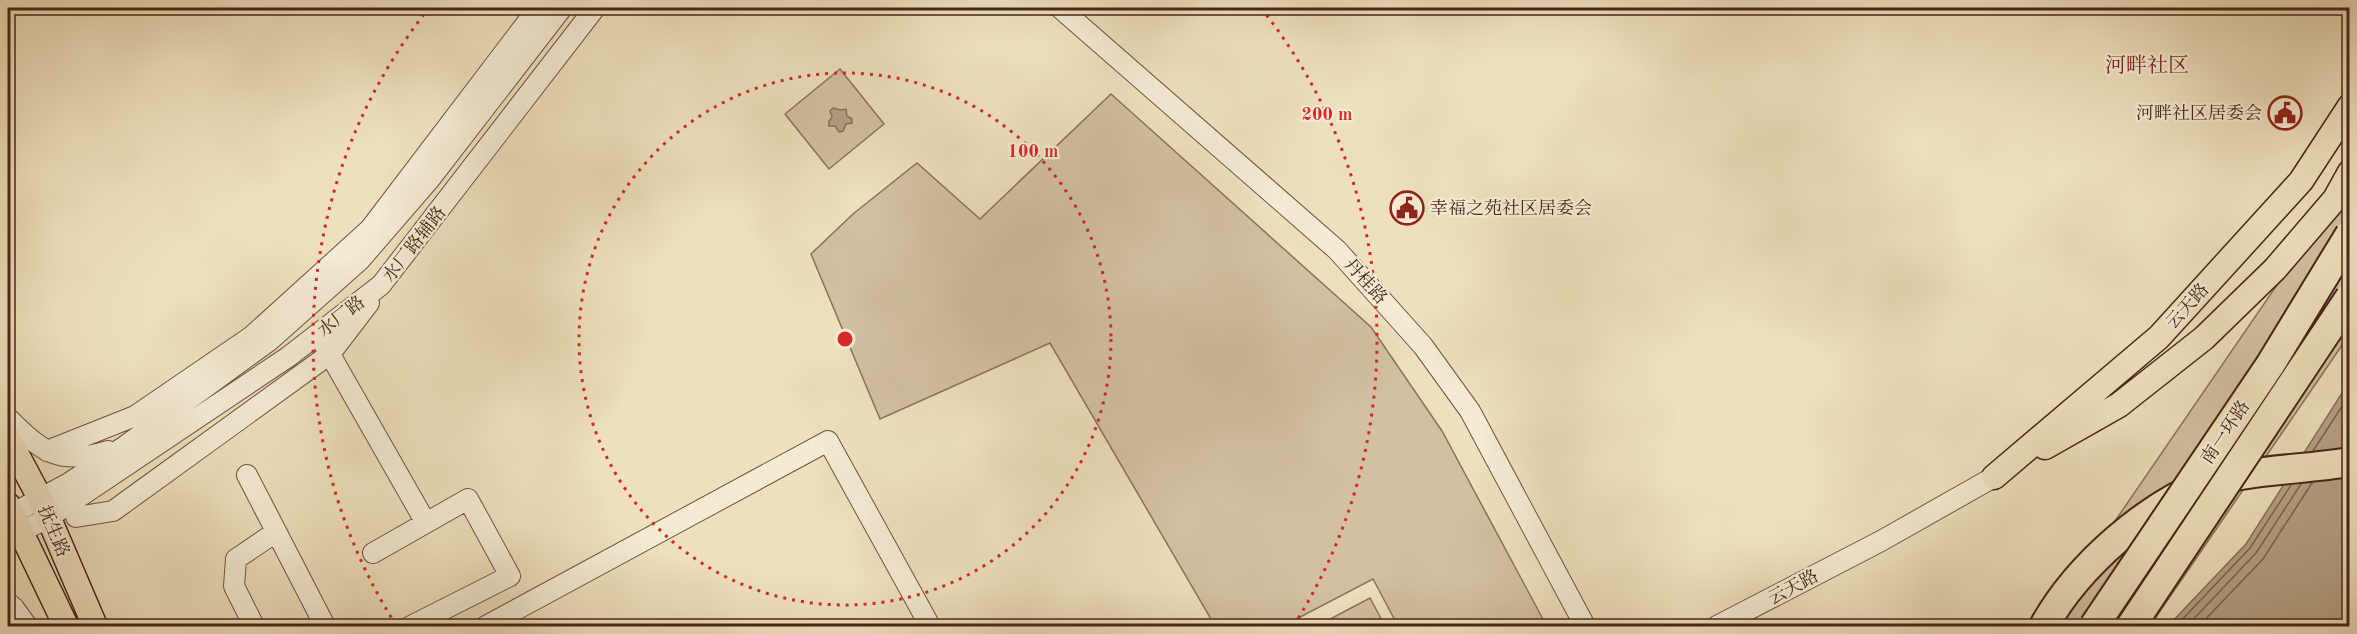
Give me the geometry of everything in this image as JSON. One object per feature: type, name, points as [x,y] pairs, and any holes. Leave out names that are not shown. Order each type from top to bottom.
[{"type":"highway","name":"南一环路","points":[[2094,627],[2270,365],[2349,234]]},
{"type":"highway","name":"南一环路","points":[[2131,627],[2349,297]]},
{"type":"highway","points":[[2044,627],[2054,609],[2119,536],[2163,505],[2215,480],[2349,462]]},
{"type":"main road","name":"云天路","points":[[1994,477],[2159,337],[2301,181],[2349,106]]},
{"type":"main road","name":"云天路","points":[[1994,477],[2119,405],[2204,338],[2275,269],[2335,199],[2349,172]]},
{"type":"main road","name":"抚生路","points":[[8,438],[45,509],[95,627]]},
{"type":"main road","name":"抚生路","points":[[11,521],[66,627]]},
{"type":"street","points":[[47,452],[135,416],[252,336],[370,229],[538,8]]},
{"type":"street","name":"水厂路","points":[[45,509],[125,446],[268,341],[360,260],[430,179],[562,8]]},
{"type":"street","name":"水厂路","points":[[11,521],[87,493],[288,357],[381,285],[595,8]]},
{"type":"street","name":"水厂路辅路","points":[[76,517],[113,511],[330,354],[595,8]]},
{"type":"street","name":"丹桂路","points":[[1060,8],[1337,250],[1423,346],[1470,411],[1586,627]]},
{"type":"street","points":[[318,333],[426,523]]},
{"type":"street","points":[[8,418],[27,437],[47,452],[70,458],[87,458],[125,446]]},
{"type":"street","points":[[486,627],[828,441],[930,627]]},
{"type":"street","points":[[246,475],[325,627]]},
{"type":"street","name":"云天路","points":[[1717,627],[1881,541],[1994,477]]},
{"type":"street","points":[[62,549],[87,493]]},
{"type":"street","points":[[373,553],[468,499],[510,576],[411,627]]},
{"type":"street","points":[[254,627],[234,586],[236,559],[276,532]]},
{"type":"street","points":[[10,606],[27,627]]},
{"type":"shaded area","points":[[840,69],[884,124],[829,169],[785,114]]},
{"type":"shaded area","points":[[1111,94],[1371,327],[1442,431],[1544,621],[1543,626],[1398,626],[1373,579],[1283,626],[1215,626],[1050,343],[880,419],[811,254],[853,214],[917,163],[980,219]]},
{"type":"shaded area","points":[[2349,180],[2349,335],[2150,626],[2043,626]]},
{"type":"shaded area","points":[[1370,598],[1385,626],[1317,626]]},
{"type":"water","points":[[833,108],[846,109],[847,116],[852,119],[852,123],[846,124],[843,131],[839,132],[835,126],[829,126],[832,117],[830,111]]},
{"type":"water","points":[[2349,382],[2349,626],[2168,626],[2246,544]]},
{"type":"place","name":"河畔社区居委会","points":[[2285,113]]},
{"type":"place","name":"幸福之苑社区居委会","points":[[1407,208]]},
{"type":"district","name":"河畔社区","points":[[2147,65]]}]
